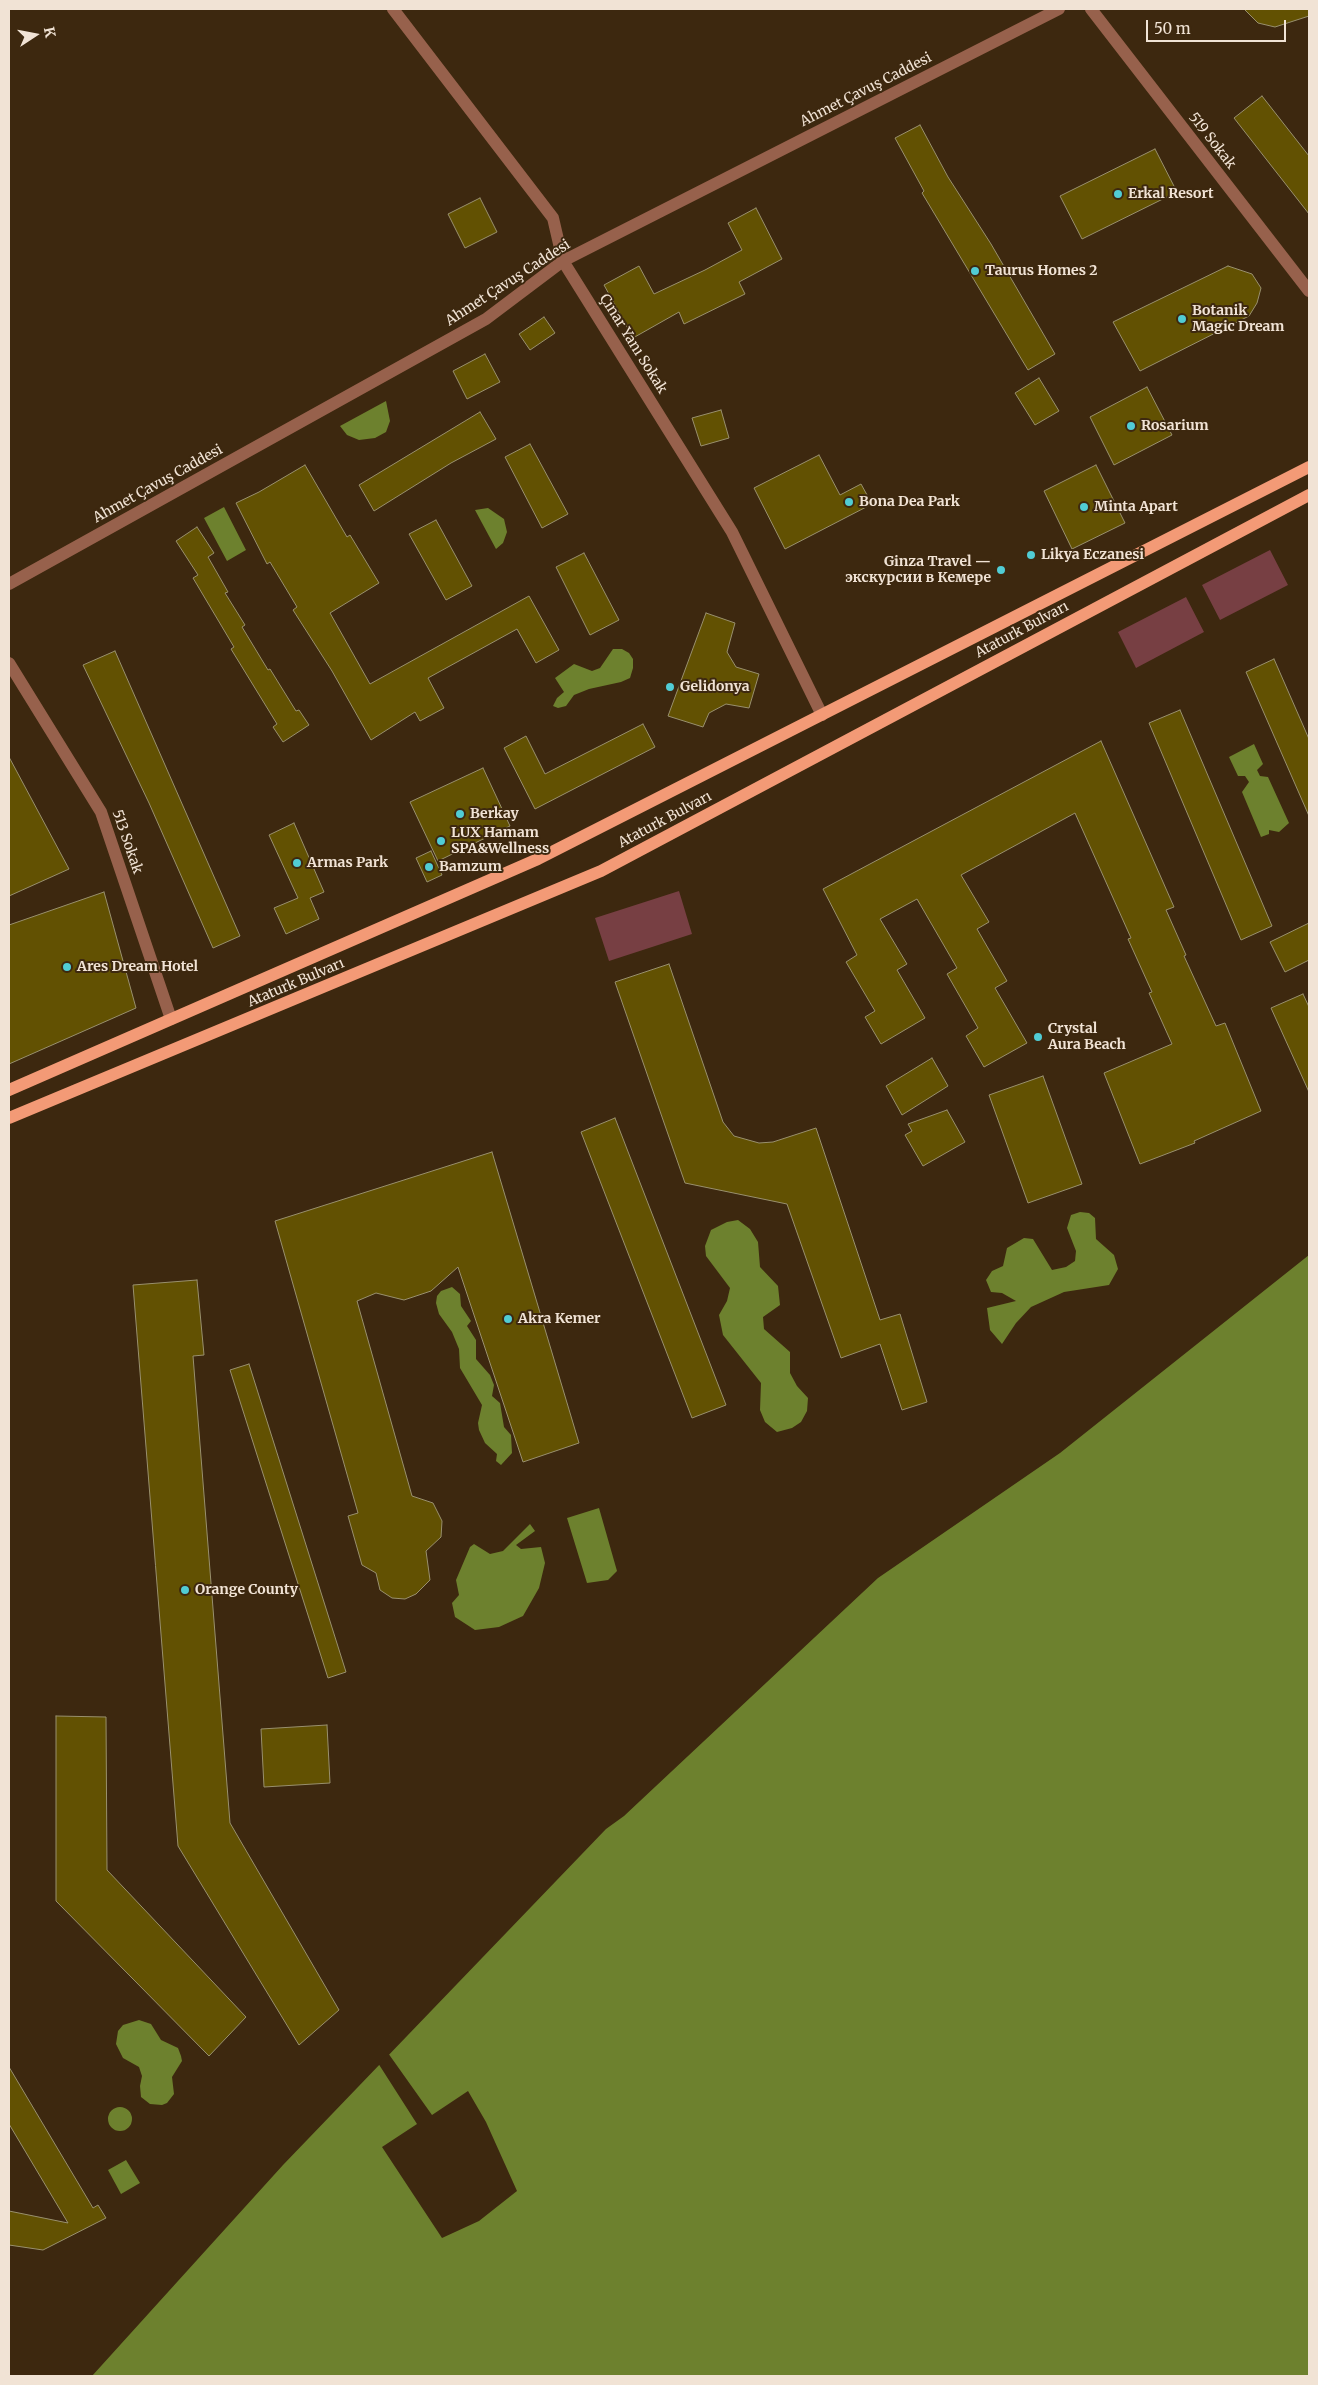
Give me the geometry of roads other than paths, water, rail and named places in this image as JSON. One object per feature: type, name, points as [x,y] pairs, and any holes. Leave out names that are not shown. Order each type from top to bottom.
[{"type":"main road","name":"Ataturk Bulvarı","points":[[9,1090],[538,859],[1309,467]]},
{"type":"main road","name":"Ataturk Bulvarı","points":[[9,1118],[601,871],[1309,495]]},
{"type":"street","name":"Çınar Yanı Sokak","points":[[393,9],[553,218],[563,261],[732,532],[822,715]]},
{"type":"street","name":"Ahmet Çavuş Caddesi","points":[[9,584],[486,319],[563,261],[1059,9]]},
{"type":"street","name":"519 Sokak","points":[[1091,9],[1309,291]]},
{"type":"street","name":"513 Sokak","points":[[9,663],[101,812],[171,1019]]},
{"type":"place","name":"Erkal Resort","points":[[1118,194]]},
{"type":"place","name":"Taurus Homes 2","points":[[975,271]]},
{"type":"place","name":"Botanik Magic Dream","points":[[1182,319]]},
{"type":"place","name":"Rosarium","points":[[1131,426]]},
{"type":"place","name":"Bona Dea Park","points":[[849,502]]},
{"type":"place","name":"Minta Apart","points":[[1084,507]]},
{"type":"place","name":"Likya Eczanesi","points":[[1031,555]]},
{"type":"place","name":"Ginza Travel — экскурсии в Кемере","points":[[1001,570]]},
{"type":"place","name":"Gelidonya","points":[[670,687]]},
{"type":"place","name":"Berkay","points":[[460,814]]},
{"type":"place","name":"LUX Hamam SPA&Wellness","points":[[441,841]]},
{"type":"place","name":"Armas Park","points":[[297,863]]},
{"type":"place","name":"Bamzum","points":[[429,867]]},
{"type":"place","name":"Ares Dream Hotel","points":[[67,967]]},
{"type":"place","name":"Crystal Aura Beach","points":[[1038,1037]]},
{"type":"place","name":"Akra Kemer","points":[[508,1319]]},
{"type":"place","name":"Orange County","points":[[185,1590]]}]
